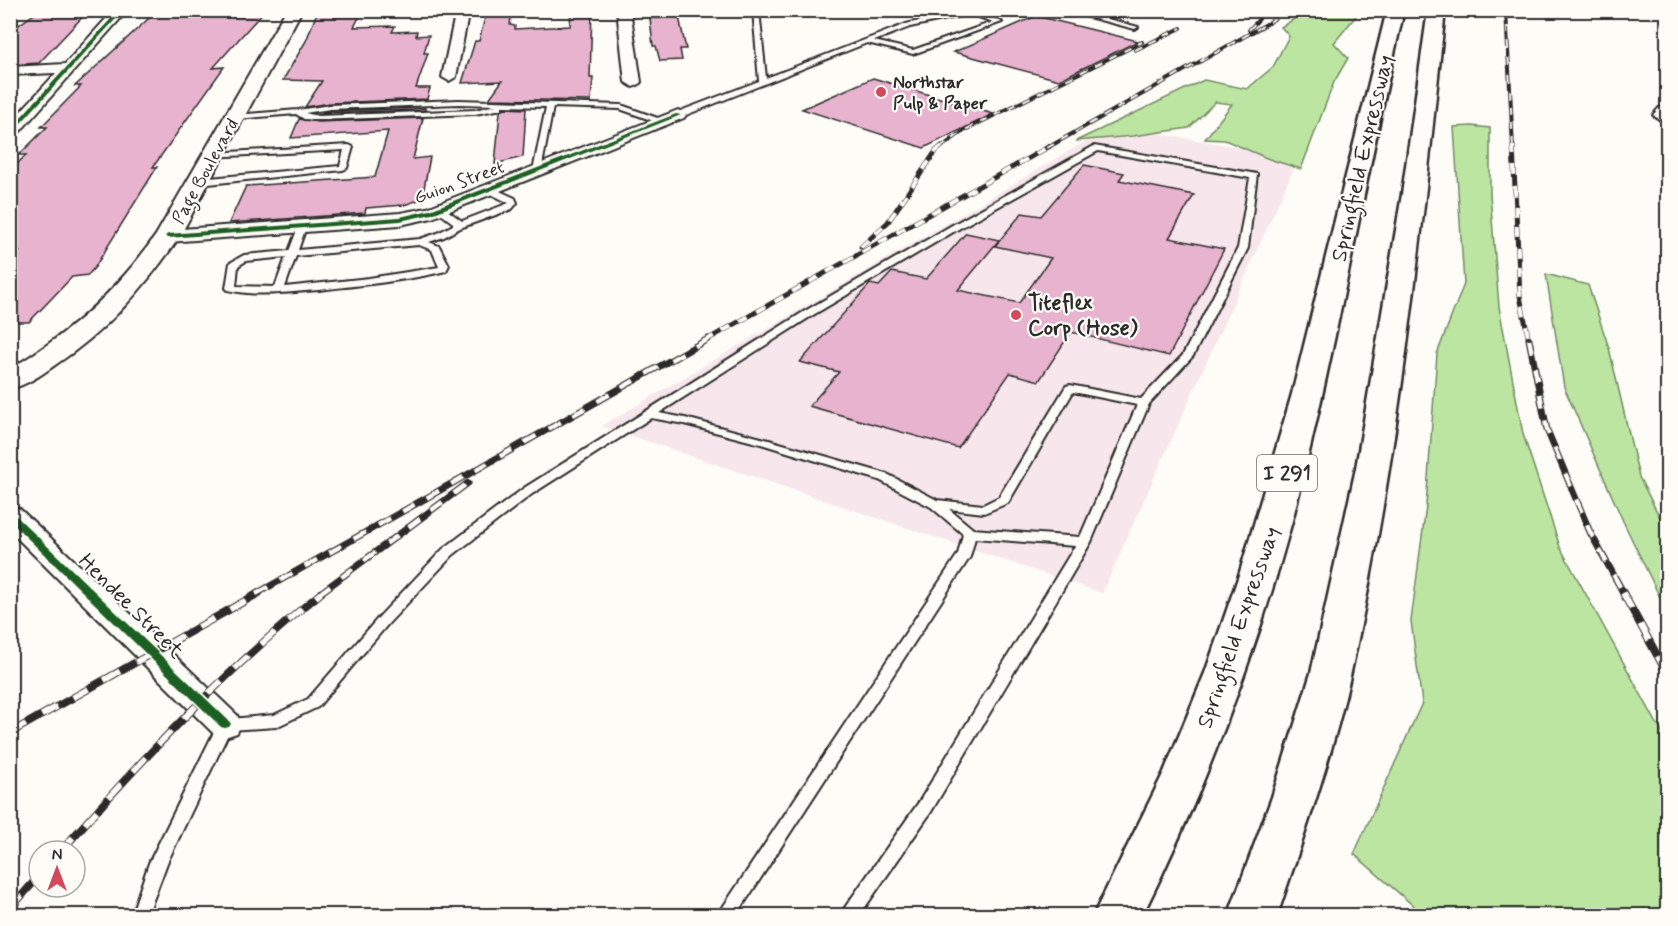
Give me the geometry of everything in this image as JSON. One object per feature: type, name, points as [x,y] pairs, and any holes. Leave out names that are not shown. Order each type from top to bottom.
[{"type":"highway","name":"Springfield Expressway","points":[[1117,915],[1187,769],[1236,643],[1274,521],[1311,377],[1396,10]]},
{"type":"highway","name":"Springfield Expressway","points":[[1252,915],[1294,797],[1331,673],[1364,514],[1414,194],[1437,10]]},
{"type":"street","points":[[10,133],[122,10]]},
{"type":"street","name":"Page Boulevard","points":[[10,381],[37,366],[100,320],[138,279],[168,236],[294,10]]},
{"type":"street","points":[[449,77],[463,10]]},
{"type":"street","points":[[623,10],[633,82]]},
{"type":"street","points":[[10,71],[70,68]]},
{"type":"street","name":"Guion Street","points":[[168,236],[400,219],[440,209],[670,118]]},
{"type":"street","name":"Hendee Street","points":[[10,515],[225,724]]},
{"type":"lane","points":[[756,10],[763,81]]},
{"type":"lane","points":[[235,117],[298,112],[307,117],[318,118],[475,112],[512,103],[621,107],[670,118],[908,25],[980,10]]},
{"type":"lane","points":[[1064,10],[1135,27]]},
{"type":"lane","points":[[866,41],[913,52],[999,22],[971,12]]},
{"type":"lane","points":[[537,171],[550,105]]},
{"type":"lane","points":[[1668,108],[1662,110],[1658,115],[1668,123]]},
{"type":"lane","points":[[199,182],[343,168],[349,147],[213,155]]},
{"type":"lane","points":[[140,915],[158,863],[225,724],[276,722],[313,703],[383,621],[448,552],[528,491],[809,313],[957,226],[1097,148],[1254,176],[1243,248],[1188,356],[1143,403],[1084,542],[925,807],[848,915]]},
{"type":"lane","points":[[420,242],[436,248],[444,265],[443,269],[279,290],[235,292],[231,288],[233,265],[244,258],[420,242],[509,207],[513,203],[505,196],[490,190]]},
{"type":"lane","points":[[440,209],[458,222],[457,226]]},
{"type":"lane","points":[[279,290],[302,227]]},
{"type":"lane","points":[[936,504],[984,509],[1004,500],[1070,388],[1143,403]]},
{"type":"lane","points":[[651,415],[685,421],[765,442],[883,477],[936,504],[970,533],[1084,542]]},
{"type":"lane","points":[[726,915],[965,554],[970,533]]},
{"type":"shaded area","points":[[1112,126],[1299,157],[1102,593],[602,426]]},
{"type":"green space","points":[[1307,11],[1360,11],[1334,43],[1348,58],[1334,82],[1301,169],[1269,159],[1225,140],[1205,139],[1232,104],[1215,102],[1189,128],[1076,141],[1204,80],[1247,89],[1273,67],[1289,36],[1281,27]]},
{"type":"green space","points":[[1454,127],[1490,128],[1490,194],[1499,307],[1523,434],[1560,547],[1667,742],[1667,915],[1442,915],[1416,908],[1354,854],[1422,703],[1411,621],[1426,506],[1437,354],[1464,284]]},
{"type":"green space","points":[[1546,274],[1588,285],[1609,348],[1639,477],[1667,531],[1667,612],[1623,521],[1564,387]]},
{"type":"building","points":[[40,10],[89,10],[39,63],[10,65],[10,31]]},
{"type":"building","points":[[158,10],[265,10],[213,68],[224,67],[153,167],[157,167],[95,267],[88,275],[72,277],[29,322],[10,322],[10,261],[19,252],[10,252],[10,171],[26,155],[19,155],[47,127],[41,127],[81,86],[75,86]]},
{"type":"building","points":[[318,10],[363,10],[354,27],[395,26],[392,32],[417,31],[416,36],[429,35],[424,53],[428,53],[416,88],[430,88],[427,99],[330,103],[305,107],[322,81],[283,80],[306,41]]},
{"type":"building","points":[[487,10],[512,10],[510,25],[515,26],[515,29],[570,26],[571,10],[592,10],[591,101],[489,99],[502,81],[462,83],[475,41],[479,41]]},
{"type":"building","points":[[662,10],[671,10],[672,17],[679,17],[686,49],[680,49],[682,60],[660,61],[656,46],[653,46],[650,18],[661,18]]},
{"type":"building","points":[[1036,16],[1138,41],[1059,80],[954,52]]},
{"type":"building","points":[[873,78],[993,114],[924,148],[802,109]]},
{"type":"building","points":[[425,108],[425,110],[317,113],[330,111]]},
{"type":"building","points":[[504,108],[526,109],[523,157],[495,164],[500,112]]},
{"type":"building","points":[[423,118],[413,159],[430,157],[422,199],[404,205],[366,208],[365,213],[229,223],[246,186],[375,177],[388,131],[291,138],[299,119],[318,122]]},
{"type":"building","name":"Titeflex Corp (Hose)","points":[[1084,165],[1124,173],[1119,180],[1194,195],[1169,238],[1224,249],[1169,356],[1071,332],[1039,381],[1010,373],[958,448],[809,406],[839,372],[800,362],[870,284],[879,286],[892,272],[926,279],[966,233],[999,240],[958,290],[1019,303],[1051,258],[995,246],[1022,213],[1041,216]]},
{"type":"railway","points":[[1249,30],[1259,19],[1262,10]]},
{"type":"railway","points":[[1047,148],[1270,22],[1285,10]]},
{"type":"railway","points":[[1506,10],[1513,148]]},
{"type":"railway","points":[[1135,50],[1181,28]]},
{"type":"railway","points":[[940,148],[965,130],[1142,42]]},
{"type":"railway","points":[[861,247],[888,222],[936,151],[942,146]]},
{"type":"railway","points":[[705,341],[1050,146]]},
{"type":"railway","points":[[1513,146],[1520,296],[1529,341]]},
{"type":"railway","points":[[256,594],[708,339]]},
{"type":"railway","points":[[1529,339],[1547,430],[1590,532],[1624,594]]},
{"type":"railway","points":[[319,594],[468,483]]},
{"type":"railway","points":[[10,733],[259,593]]},
{"type":"railway","points":[[72,839],[122,783],[218,684],[321,593]]},
{"type":"railway","points":[[1623,593],[1668,675]]},
{"type":"railway","points":[[10,909],[27,890]]},
{"type":"cycle path","points":[[10,133],[122,10]]},
{"type":"cycle path","points":[[168,236],[400,219],[432,212],[678,115]]},
{"type":"cycle path","points":[[10,515],[225,724]]},
{"type":"place","name":"Northstar Pulp & Paper","points":[[881,92]]},
{"type":"place","name":"Titeflex Corp (Hose)","points":[[1016,315]]}]
